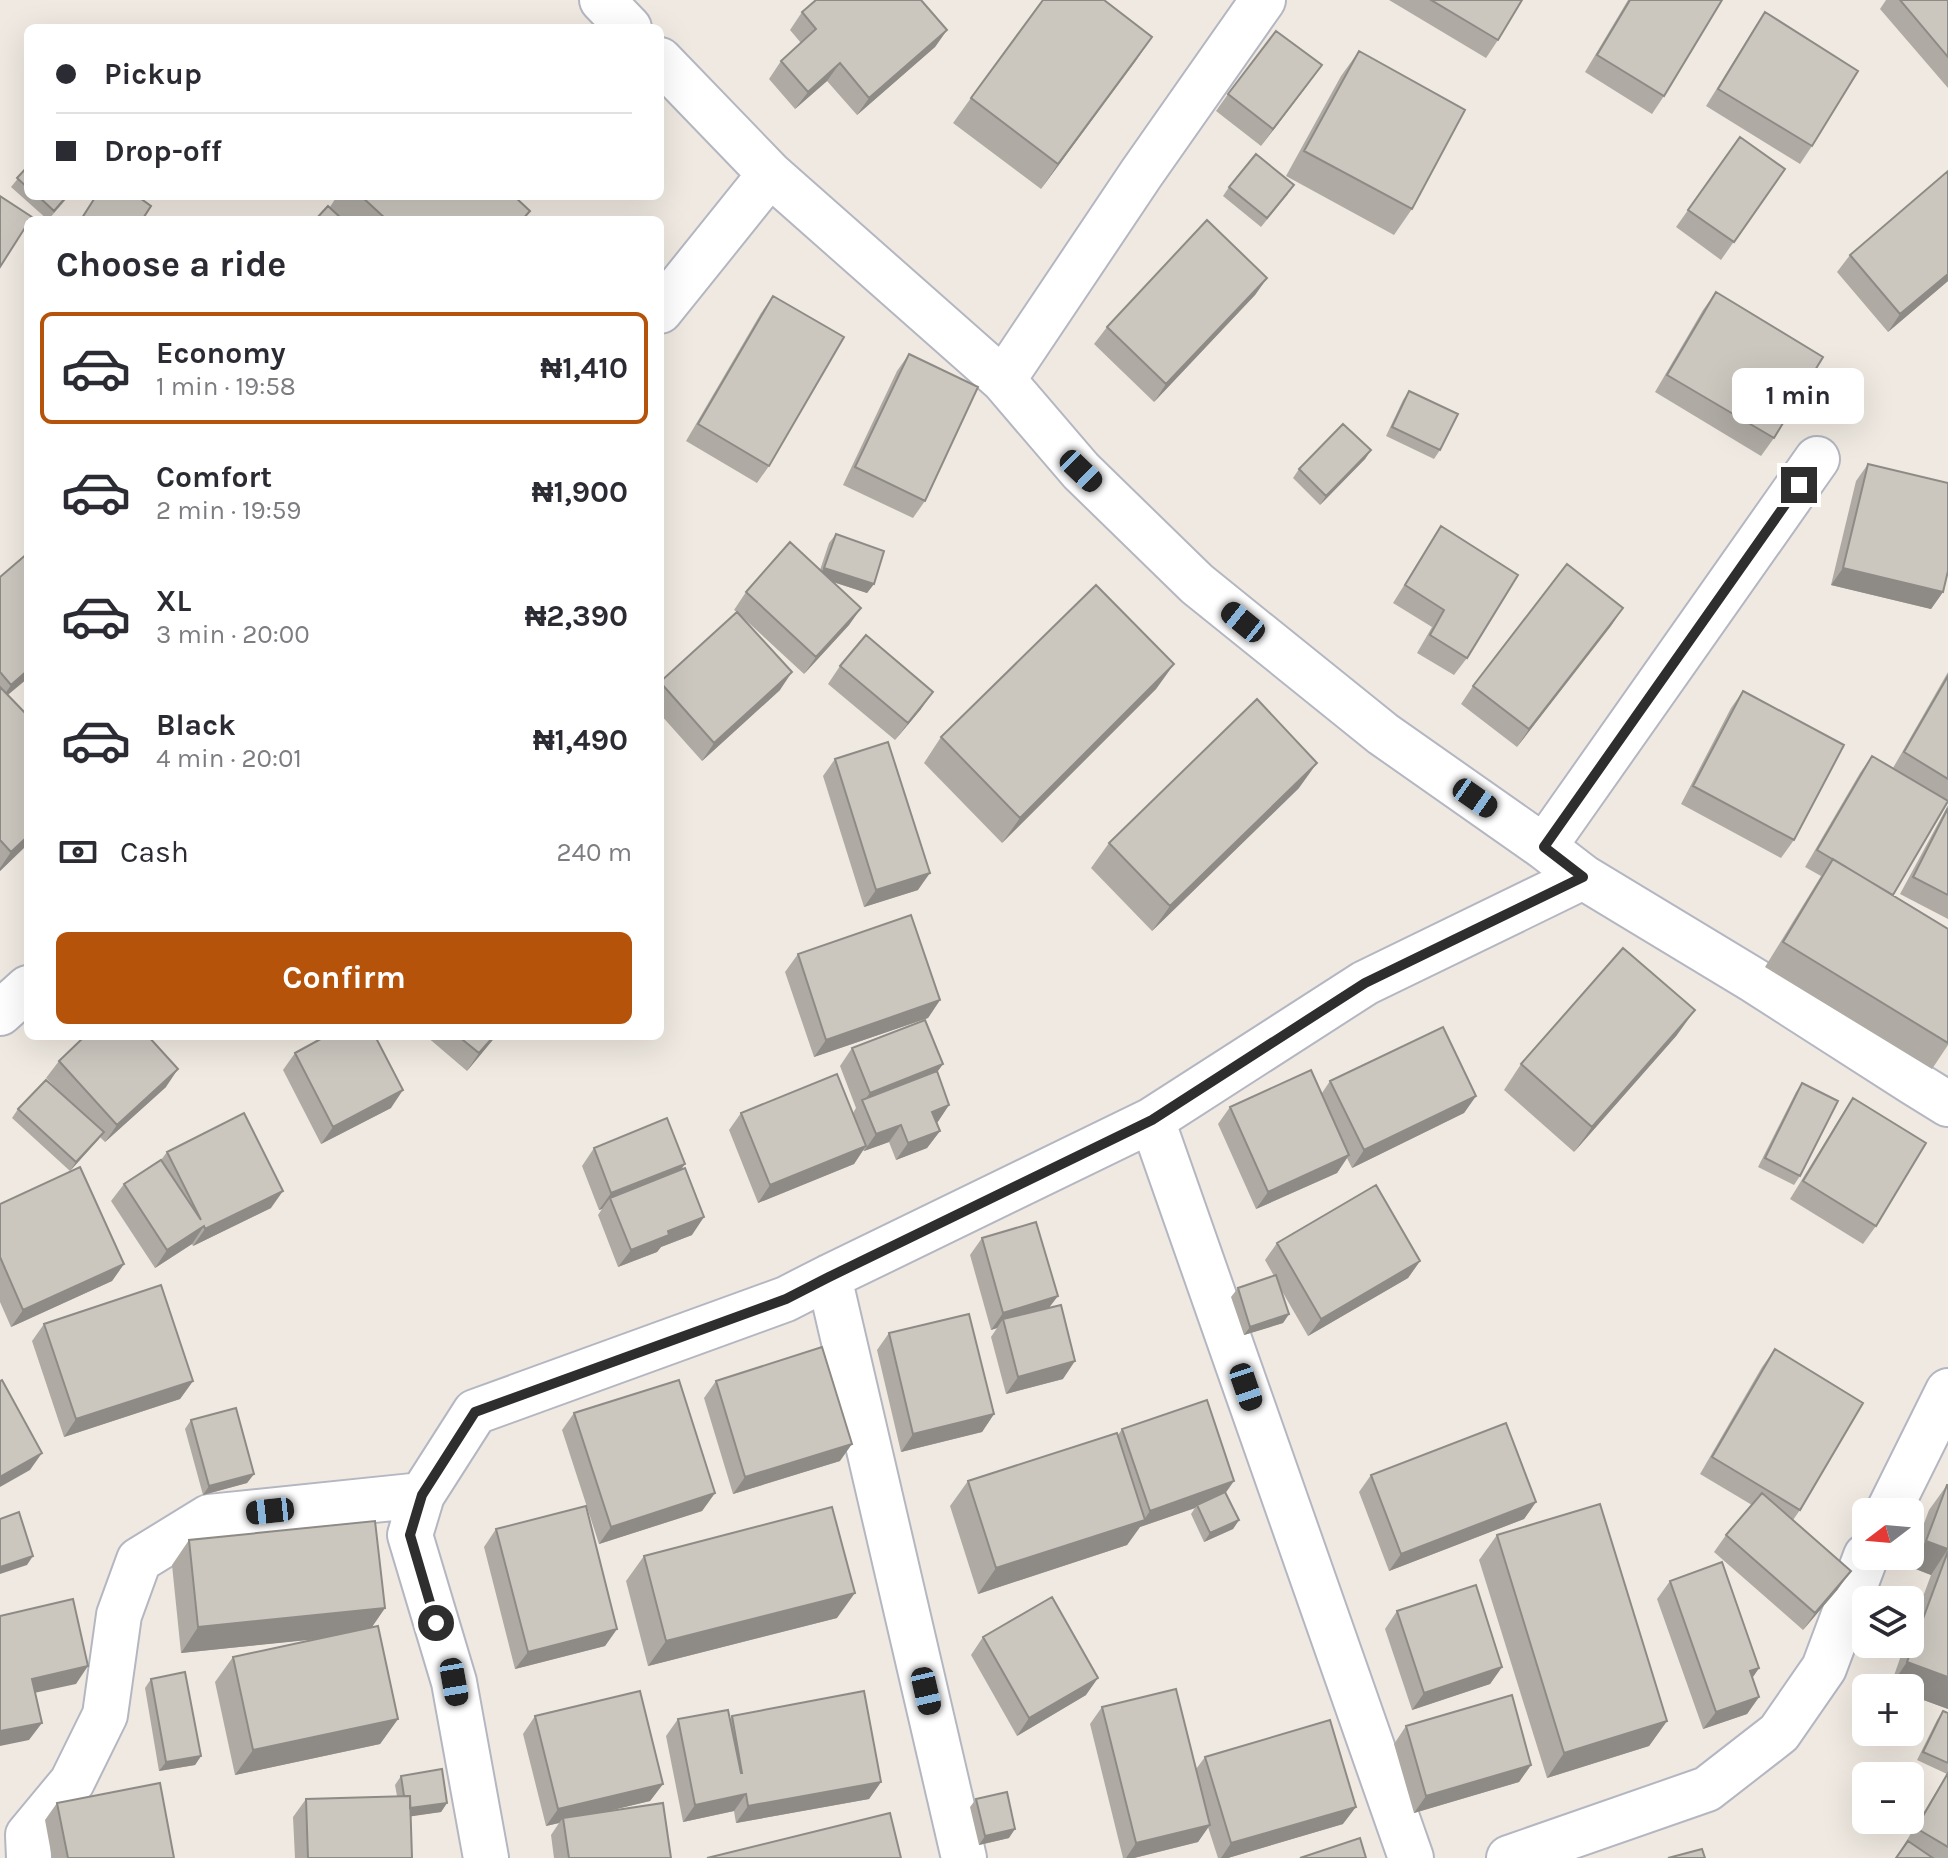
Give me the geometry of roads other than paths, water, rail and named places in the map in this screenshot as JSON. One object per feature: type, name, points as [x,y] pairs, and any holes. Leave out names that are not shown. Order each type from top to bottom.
[{"type":"street","points":[[602,0],[625,24]]},
{"type":"street","points":[[1003,380],[1141,174],[1263,0]]},
{"type":"street","points":[[664,64],[770,174],[1003,380],[1081,471],[1197,584],[1383,734],[1583,877],[1755,981],[1948,1104]]},
{"type":"street","points":[[664,306],[770,174]]},
{"type":"street","points":[[1544,847],[1817,459]]},
{"type":"street","points":[[486,1858],[454,1682],[410,1535],[422,1495],[475,1412],[786,1299],[1152,1120],[1365,983],[1583,877]]},
{"type":"street","points":[[0,1013],[24,992]]},
{"type":"street","points":[[1152,1120],[1411,1858]]},
{"type":"street","points":[[829,1277],[964,1858]]},
{"type":"street","points":[[1895,1498],[1948,1391]]},
{"type":"street","points":[[29,1858],[28,1835],[72,1782],[105,1715],[119,1615],[139,1560],[209,1517],[422,1495]]},
{"type":"street","points":[[1509,1858],[1707,1789],[1779,1733],[1824,1668],[1861,1570]]}]
